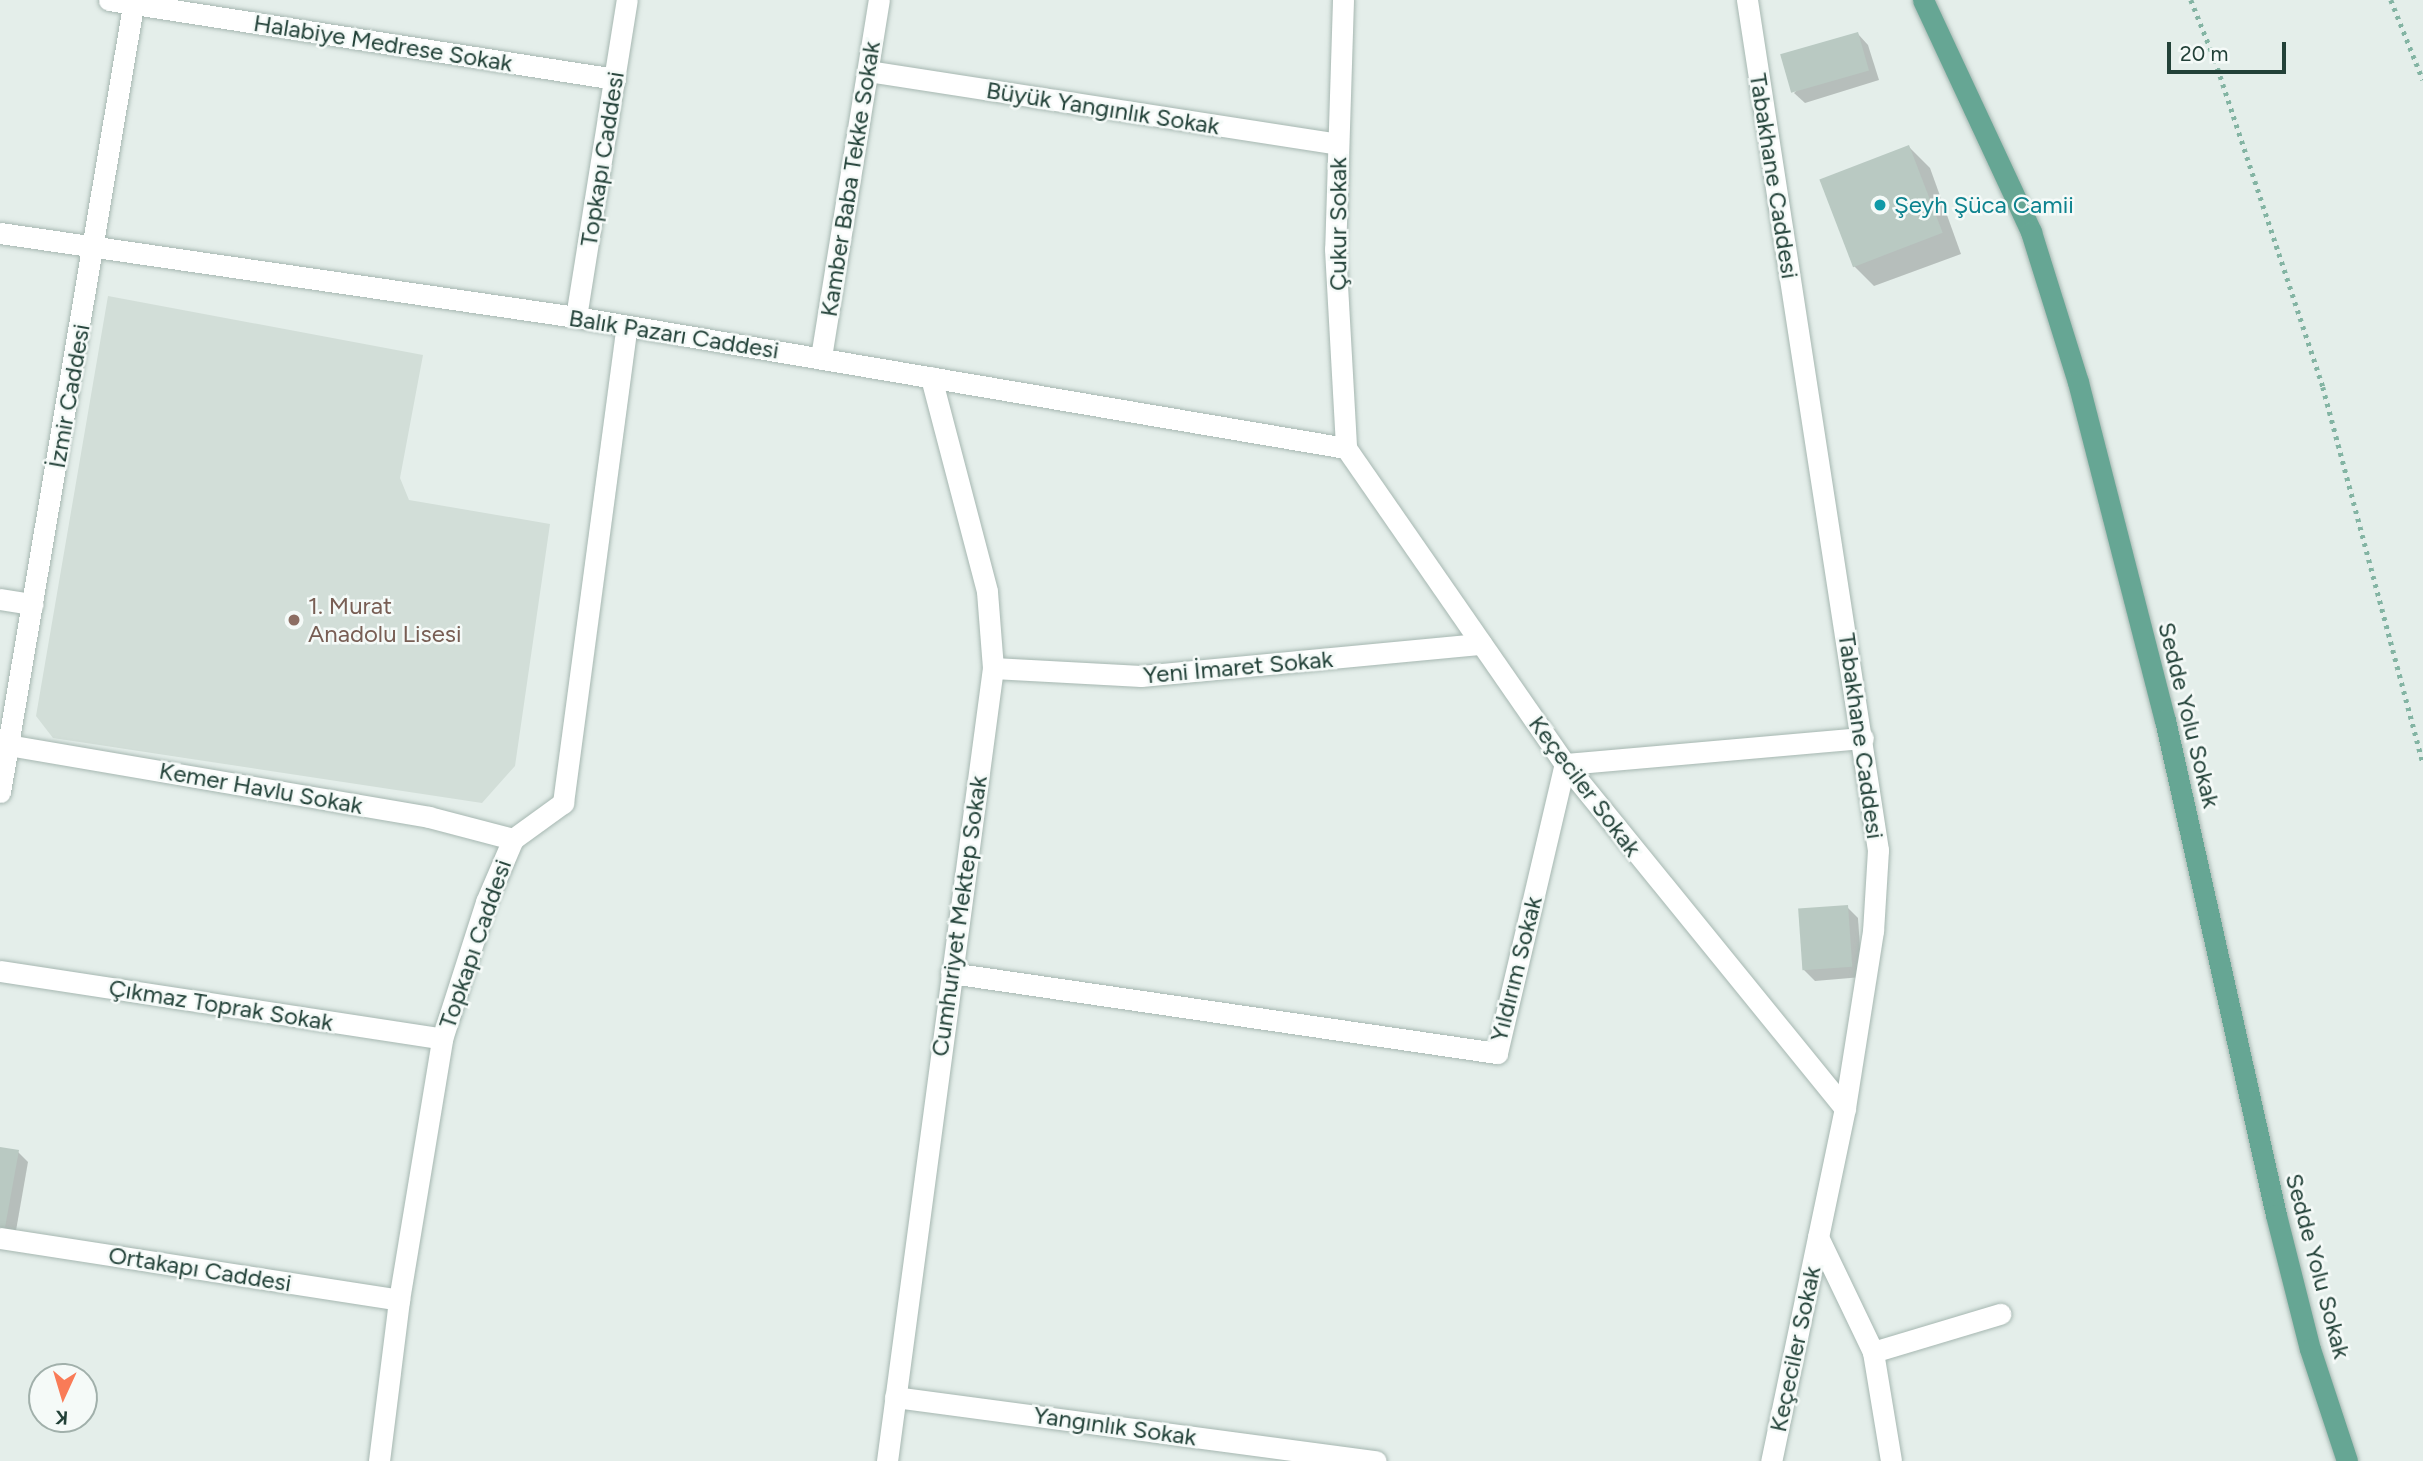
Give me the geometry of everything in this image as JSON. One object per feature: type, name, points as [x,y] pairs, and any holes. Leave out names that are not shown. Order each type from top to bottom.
[{"type":"main road","name":"Sedde Yolu Sokak","points":[[1923,0],[2031,232],[2078,382],[2165,720],[2276,1215],[2310,1349],[2347,1461]]},
{"type":"street","name":"Halabiye Medrese Sokak","points":[[109,0],[615,79]]},
{"type":"street","name":"Topkapı Caddesi","points":[[576,317],[627,0]]},
{"type":"street","name":"Kamber Baba Tekke Sokak","points":[[821,357],[879,0]]},
{"type":"street","name":"Çukur Sokak","points":[[1343,0],[1335,249],[1346,448]]},
{"type":"street","name":"Tabakhane Caddesi","points":[[1747,0],[1863,738],[1878,850],[1873,931],[1845,1108],[1818,1237]]},
{"type":"street","name":"İzmir Caddesi","points":[[0,792],[94,248],[133,2]]},
{"type":"street","name":"Büyük Yangınlık Sokak","points":[[868,71],[1337,144]]},
{"type":"street","name":"Balık Pazarı Caddesi","points":[[0,233],[576,317],[1346,448]]},
{"type":"street","name":"Topkapı Caddesi","points":[[379,1461],[399,1300],[442,1039],[486,902],[513,839],[563,803],[627,326]]},
{"type":"street","name":"Cumhuriyet Mektep Sokak","points":[[887,1461],[993,668],[987,591],[931,377]]},
{"type":"street","name":"Keçeciler Sokak","points":[[1346,448],[1565,764],[1845,1108]]},
{"type":"street","points":[[0,599],[33,604]]},
{"type":"street","name":"Yeni İmaret Sokak","points":[[993,668],[1141,676],[1482,644]]},
{"type":"street","points":[[1565,764],[1863,738]]},
{"type":"street","name":"Kemer Havlu Sokak","points":[[8,745],[429,817],[513,839]]},
{"type":"street","name":"Yıldırım Sokak","points":[[951,973],[1497,1053],[1565,764]]},
{"type":"street","name":"Çıkmaz Toprak Sokak","points":[[0,971],[442,1039]]},
{"type":"street","points":[[1818,1237],[1873,1352],[1891,1461]]},
{"type":"street","name":"Keçeciler Sokak","points":[[1771,1461],[1818,1237]]},
{"type":"street","name":"Ortakapı Caddesi","points":[[0,1238],[399,1300]]},
{"type":"street","points":[[1873,1352],[2000,1314]]},
{"type":"street","name":"Yangınlık Sokak","points":[[895,1397],[1376,1461]]},
{"type":"path","points":[[2191,0],[2215,60],[2323,387],[2423,762]]},
{"type":"path","points":[[2391,0],[2423,80]]},
{"type":"shaded area","name":"1. Murat Anadolu Lisesi","points":[[108,296],[423,355],[400,478],[409,500],[550,524],[515,766],[482,803],[53,738],[36,716]]},
{"type":"building","points":[[1858,32],[1869,70],[1791,93],[1780,54]]},
{"type":"building","name":"Şeyh Şüca Camii","points":[[1909,145],[1943,233],[1853,267],[1819,179]]},
{"type":"building","points":[[1848,905],[1852,967],[1802,970],[1798,908]]},
{"type":"building","points":[[0,1147],[19,1150],[4,1233],[0,1232]]},
{"type":"place","name":"Şeyh Şüca Camii","points":[[1880,205]]},
{"type":"place","name":"1. Murat Anadolu Lisesi","points":[[294,620]]}]
